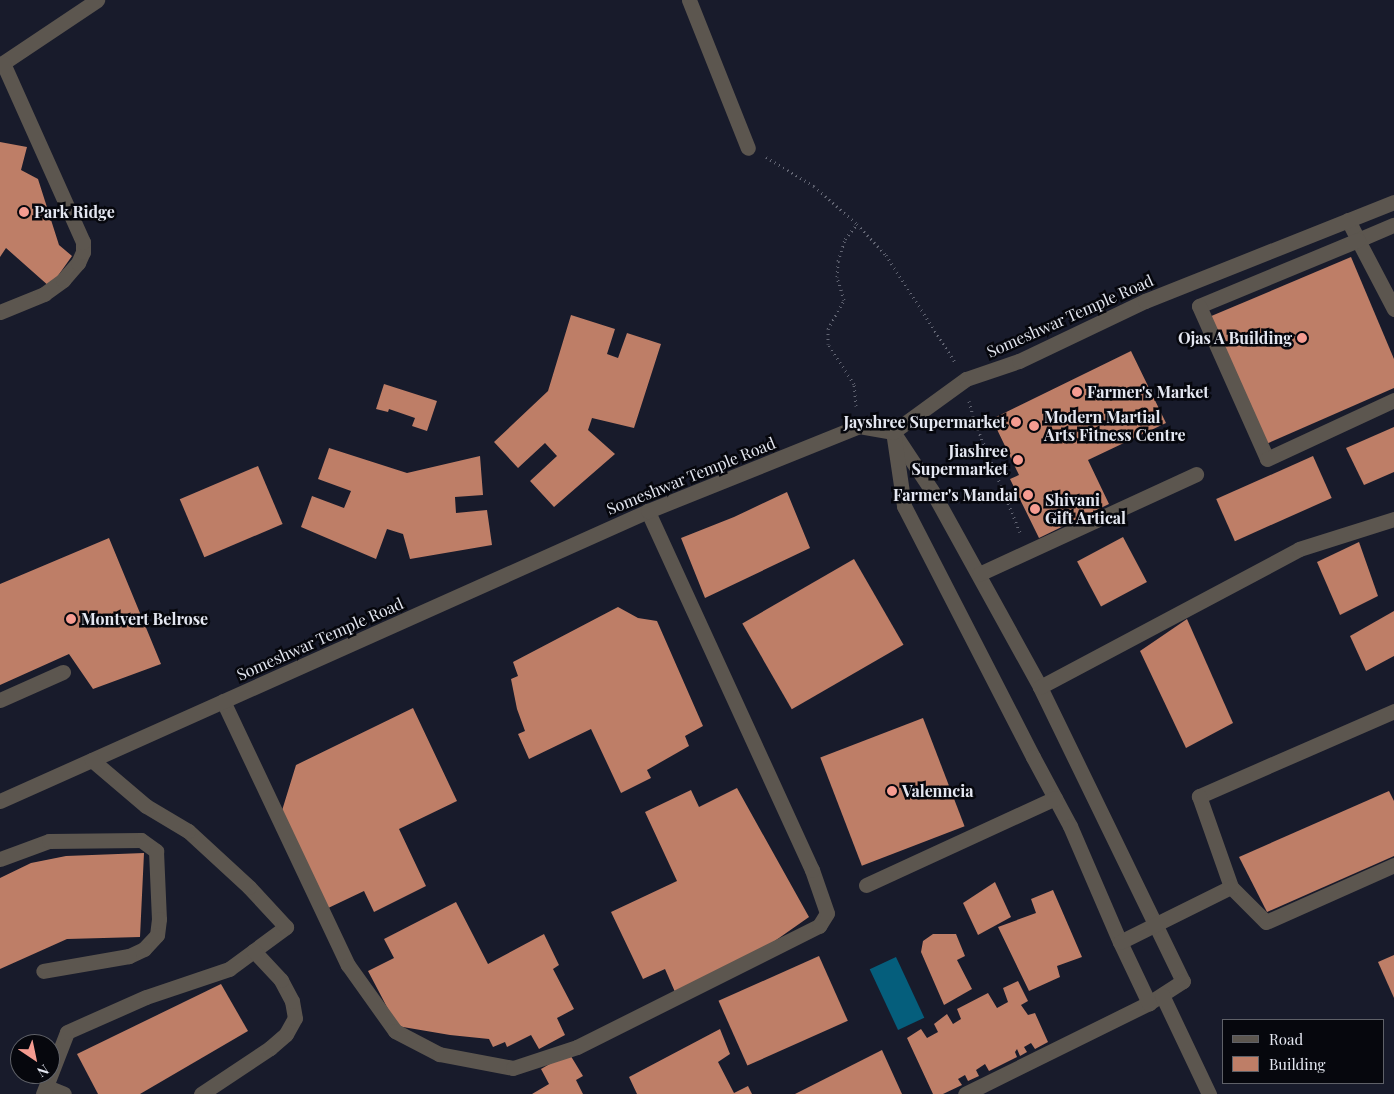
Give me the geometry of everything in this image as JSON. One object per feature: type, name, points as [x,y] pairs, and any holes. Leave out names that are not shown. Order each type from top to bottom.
[{"type":"street","points":[[0,312],[44,294],[63,280],[78,263],[83,252],[84,242],[1,64],[97,0]]},
{"type":"street","points":[[689,0],[748,148]]},
{"type":"street","name":"Someshwar Temple Road","points":[[893,432],[966,380],[1019,361],[1145,301],[1394,202]]},
{"type":"street","points":[[1348,220],[1394,309]]},
{"type":"street","points":[[1199,306],[1394,225]]},
{"type":"street","points":[[1187,284],[1199,306],[1267,458],[1394,400]]},
{"type":"street","points":[[859,426],[893,432],[932,491],[980,574],[1040,687],[1183,981],[1156,999],[965,1094]]},
{"type":"street","name":"Someshwar Temple Road","points":[[0,801],[648,511],[859,426]]},
{"type":"street","points":[[893,432],[904,506],[1070,826],[1120,942],[1156,999],[1209,1094]]},
{"type":"street","points":[[980,574],[1196,474]]},
{"type":"street","points":[[223,702],[348,965],[395,1031],[439,1054],[513,1068],[577,1047],[819,926],[827,913],[812,870],[648,511]]},
{"type":"street","points":[[1040,687],[1299,549],[1394,519]]},
{"type":"street","points":[[0,700],[64,672]]},
{"type":"street","points":[[1394,711],[1199,796],[1231,887],[1266,922],[1394,865]]},
{"type":"street","points":[[64,1094],[45,1090],[67,1032],[146,997],[228,970],[286,927],[249,887],[188,831],[146,806],[92,760]]},
{"type":"street","points":[[866,885],[1055,798]]},
{"type":"street","points":[[0,859],[49,841],[141,840],[156,851],[159,919],[157,934],[144,949],[129,956],[43,971]]},
{"type":"street","points":[[1120,942],[1231,887]]},
{"type":"street","points":[[201,1094],[270,1048],[286,1034],[295,1018],[292,1001],[281,980],[254,951]]},
{"type":"path","points":[[748,148],[814,186],[857,224],[886,254],[966,380]]},
{"type":"path","points":[[857,224],[845,239],[838,261],[837,277],[844,300],[828,329],[828,344],[854,384],[859,426]]},
{"type":"path","points":[[967,395],[974,420],[1028,551]]},
{"type":"water","points":[[896,957],[924,1018],[898,1030],[870,969]]},
{"type":"building","name":"Park Ridge","points":[[0,142],[27,147],[21,170],[38,179],[59,245],[72,256],[50,287],[6,248],[0,257]]},
{"type":"building","name":"Ojas A Building","points":[[1351,257],[1394,359],[1394,388],[1266,444],[1209,317]]},
{"type":"building","points":[[571,315],[615,329],[607,354],[618,358],[627,333],[661,344],[634,428],[592,418],[588,430],[615,454],[554,507],[530,481],[557,456],[545,443],[518,468],[494,442],[548,391]]},
{"type":"building","points":[[1131,351],[1166,423],[1088,460],[1109,504],[1039,538],[1010,479],[1019,475],[992,419]]},
{"type":"building","points":[[384,384],[437,401],[427,431],[412,426],[415,418],[389,409],[388,412],[376,409]]},
{"type":"building","points":[[1394,427],[1394,472],[1364,485],[1346,448]]},
{"type":"building","points":[[329,448],[407,473],[480,456],[483,495],[455,497],[456,513],[487,510],[492,545],[410,559],[403,534],[387,529],[376,559],[301,527],[312,496],[344,508],[351,491],[318,479]]},
{"type":"building","points":[[1313,456],[1332,498],[1235,541],[1216,499]]},
{"type":"building","points":[[258,466],[283,524],[204,557],[180,499]]},
{"type":"building","points":[[787,492],[810,548],[705,598],[681,538],[734,517]]},
{"type":"building","points":[[1123,537],[1147,582],[1101,606],[1077,561]]},
{"type":"building","name":"Montvert Belrose","points":[[109,538],[161,664],[93,689],[69,654],[0,685],[0,584]]},
{"type":"building","points":[[1359,542],[1378,596],[1340,615],[1317,562]]},
{"type":"building","points":[[854,559],[904,645],[792,709],[742,624]]},
{"type":"building","points":[[618,607],[638,618],[657,621],[703,726],[685,736],[689,746],[647,770],[651,778],[621,793],[591,729],[529,759],[518,734],[525,731],[517,709],[511,679],[518,676],[513,662]]},
{"type":"building","points":[[1394,611],[1394,656],[1366,671],[1350,636]]},
{"type":"building","points":[[1187,619],[1233,723],[1186,748],[1140,651]]},
{"type":"building","points":[[413,708],[457,801],[399,829],[426,886],[374,912],[364,891],[324,910],[280,817],[296,765]]},
{"type":"building","name":"Valenncia","points":[[923,718],[965,826],[862,866],[820,757]]},
{"type":"building","points":[[737,788],[809,917],[769,945],[675,992],[665,969],[643,979],[611,912],[677,881],[645,812],[691,790],[699,807]]},
{"type":"building","points":[[1389,791],[1394,801],[1394,856],[1267,912],[1239,857]]},
{"type":"building","points":[[144,853],[140,937],[67,939],[0,969],[0,878],[31,863],[66,856]]},
{"type":"building","points":[[995,882],[1011,917],[978,935],[963,903]]},
{"type":"building","points":[[1053,890],[1082,957],[1057,966],[1060,977],[1029,991],[998,927],[1036,913],[1031,899]]},
{"type":"building","points":[[456,902],[488,964],[544,934],[559,965],[553,969],[574,1009],[557,1018],[565,1035],[539,1049],[531,1035],[507,1047],[505,1042],[493,1047],[489,1039],[397,1026],[368,971],[394,958],[384,939]]},
{"type":"building","points":[[933,934],[956,934],[965,956],[957,960],[972,989],[944,1005],[921,952],[923,941]]},
{"type":"building","points":[[1394,955],[1394,998],[1378,962]]},
{"type":"building","points":[[819,956],[848,1021],[747,1066],[719,1001]]},
{"type":"building","points":[[1018,981],[1028,1001],[1021,1005],[1028,1015],[1035,1013],[1048,1042],[1035,1049],[1031,1043],[1024,1047],[1027,1052],[1020,1056],[1017,1049],[1015,1052],[1017,1057],[989,1071],[985,1064],[976,1070],[979,1076],[968,1081],[965,1075],[958,1079],[962,1085],[943,1094],[933,1094],[907,1038],[921,1029],[927,1038],[938,1032],[934,1024],[947,1014],[953,1024],[961,1019],[957,1009],[988,993],[997,1008],[1008,1002],[1003,988]]},
{"type":"building","points":[[221,984],[248,1031],[140,1094],[98,1094],[77,1054]]},
{"type":"building","points":[[720,1029],[730,1054],[718,1062],[734,1093],[748,1086],[752,1094],[637,1094],[629,1077]]},
{"type":"building","points":[[882,1050],[902,1094],[795,1094]]},
{"type":"building","points":[[569,1053],[583,1076],[576,1080],[583,1094],[532,1094],[549,1084],[541,1069]]},
{"type":"place","name":"Park Ridge","points":[[24,212]]},
{"type":"place","name":"Ojas A Building","points":[[1302,338]]},
{"type":"place","name":"Farmer's Market","points":[[1077,392]]},
{"type":"place","name":"Jayshree Supermarket","points":[[1016,422]]},
{"type":"place","name":"Modern Martial Arts Fitness Centre","points":[[1034,426]]},
{"type":"place","name":"Jiashree Supermarket","points":[[1018,460]]},
{"type":"place","name":"Farmer's Mandai","points":[[1028,495]]},
{"type":"place","name":"Shivani Gift Artical","points":[[1035,509]]},
{"type":"place","name":"Montvert Belrose","points":[[71,619]]},
{"type":"place","name":"Valenncia","points":[[892,791]]}]
